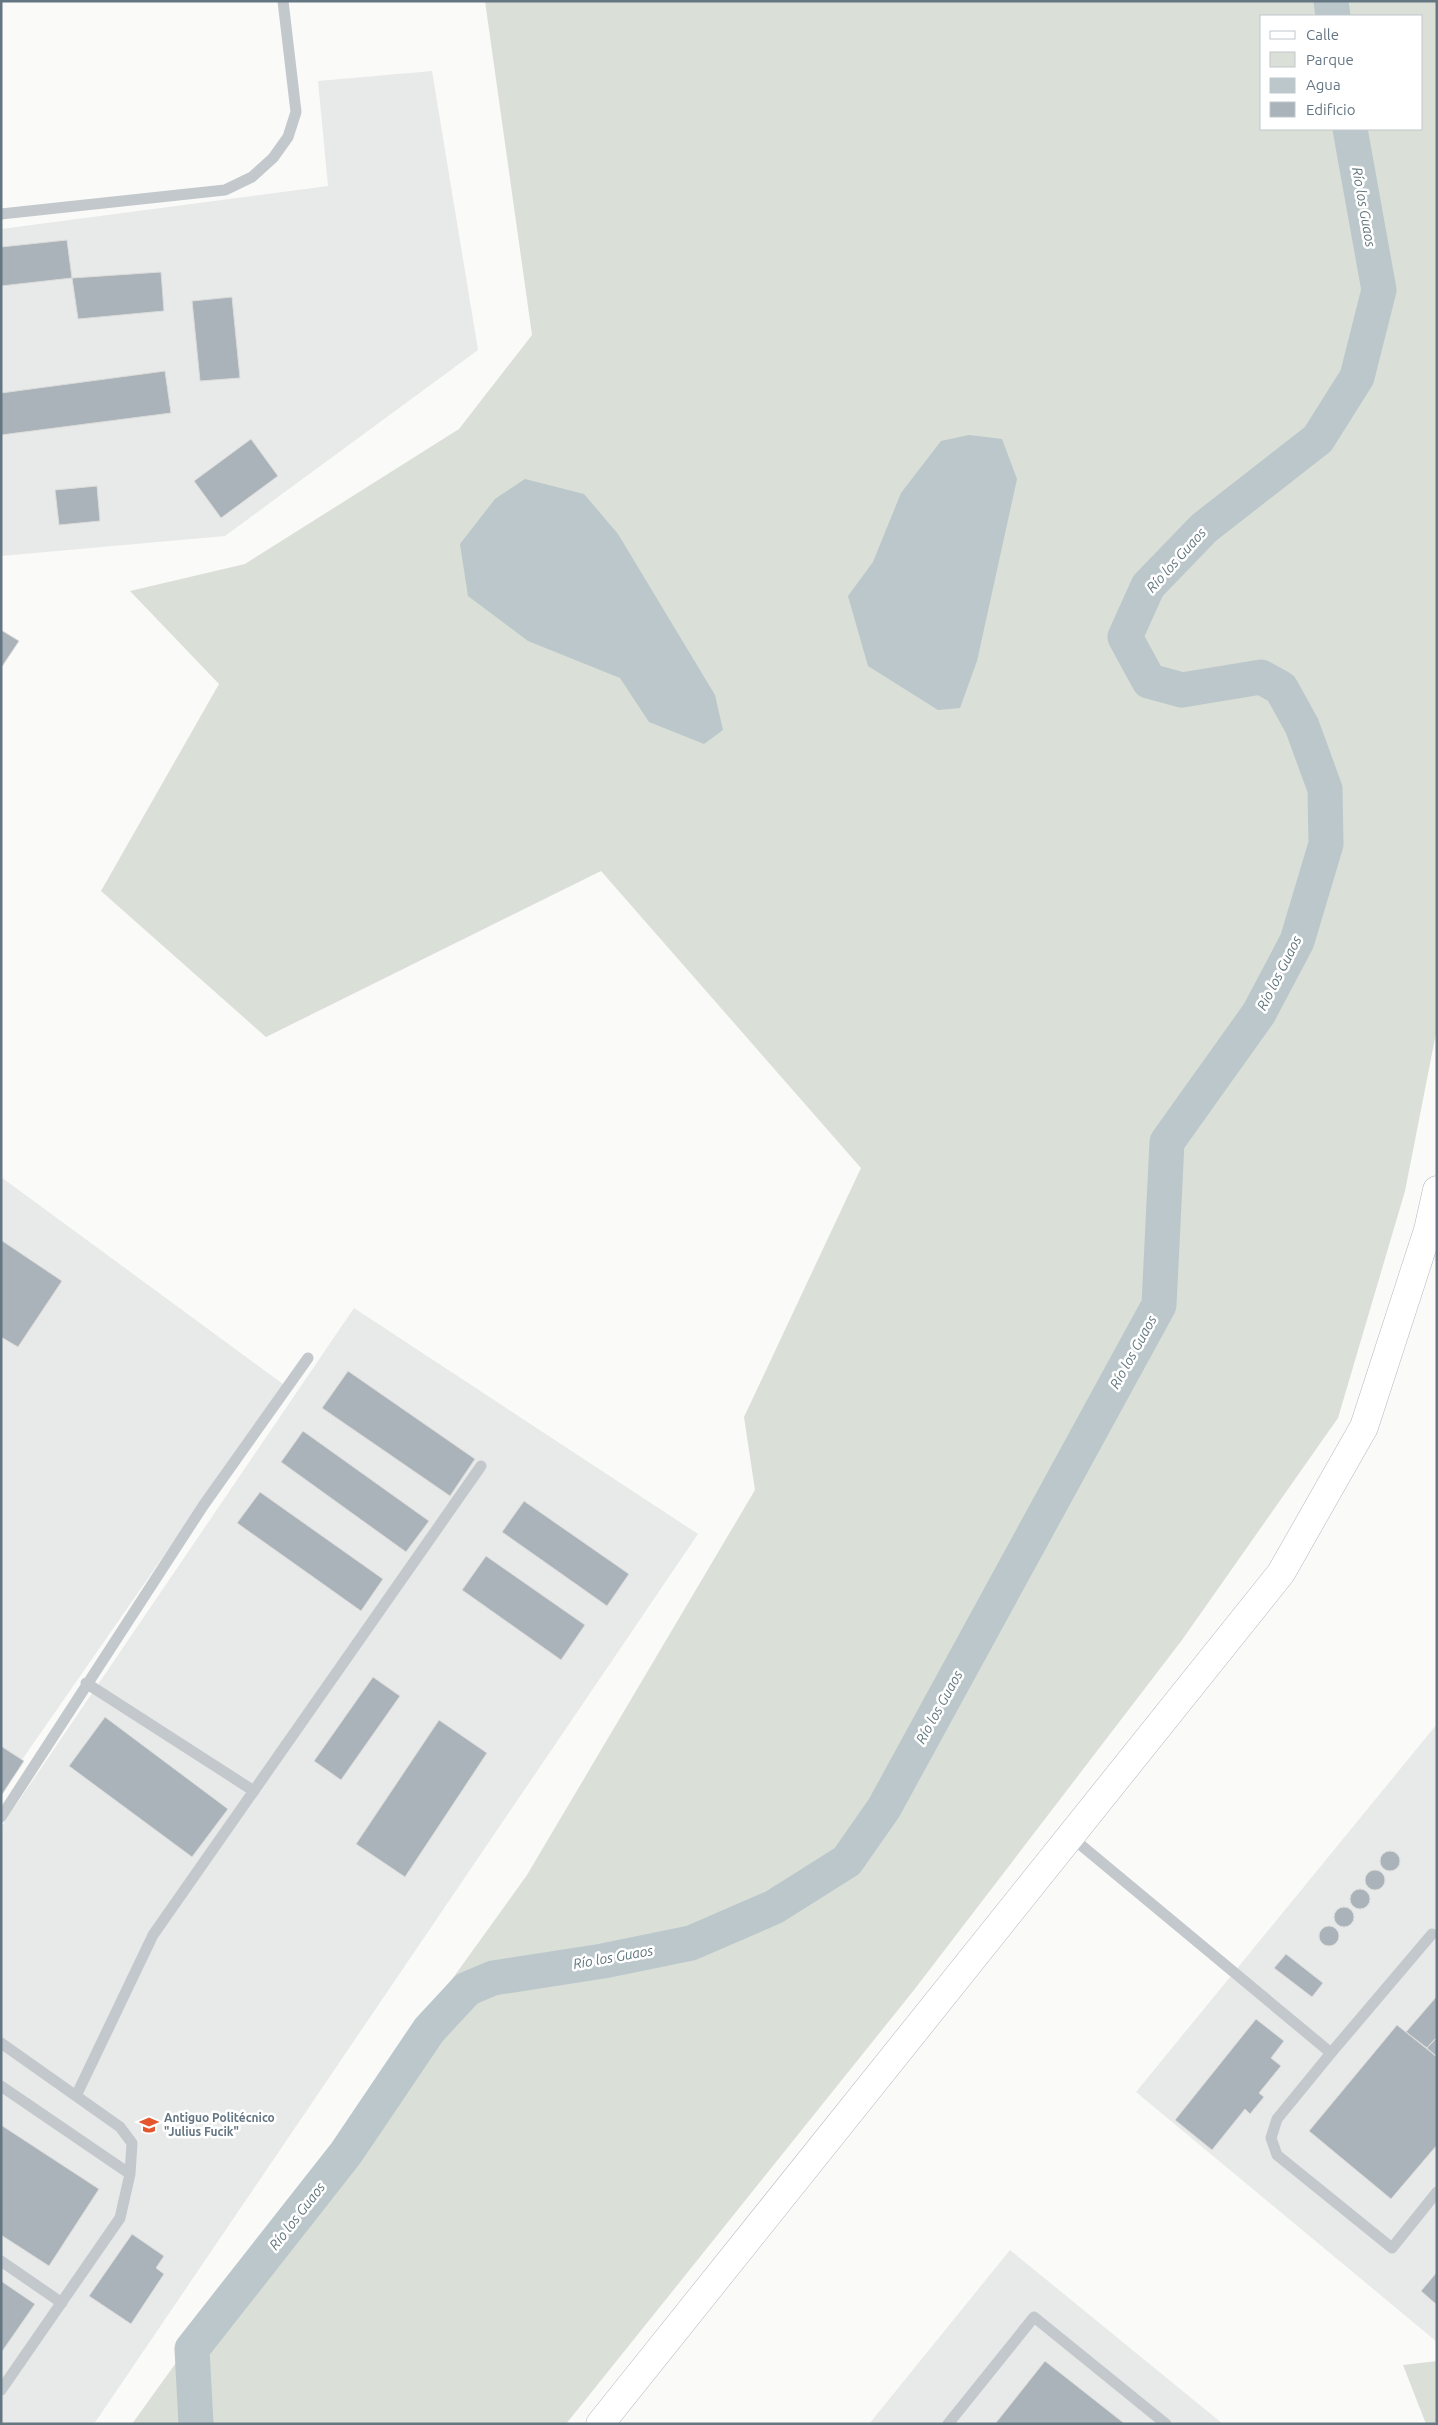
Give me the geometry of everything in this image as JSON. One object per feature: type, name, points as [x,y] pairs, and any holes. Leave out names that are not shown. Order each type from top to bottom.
[{"type":"street","points":[[600,2424],[1281,1572],[1364,1428],[1433,1232],[1437,1190]]},
{"type":"lane","points":[[1,214],[225,190],[252,177],[273,158],[288,137],[296,112],[283,1]]},
{"type":"lane","points":[[1,1817],[86,1683],[203,1506],[308,1358]]},
{"type":"lane","points":[[76,2096],[153,1935],[481,1466]]},
{"type":"lane","points":[[86,1683],[254,1791]]},
{"type":"lane","points":[[1070,1836],[1331,2053]]},
{"type":"lane","points":[[1432,1934],[1277,2119],[1271,2138],[1277,2155],[1392,2248],[1437,2192]]},
{"type":"lane","points":[[1,2043],[120,2127],[132,2143],[130,2174],[120,2218],[1,2390]]},
{"type":"lane","points":[[1,2086],[130,2174]]},
{"type":"lane","points":[[1,2261],[62,2303]]},
{"type":"lane","points":[[948,2424],[1034,2317],[1166,2424]]},
{"type":"shaded area","points":[[432,71],[478,350],[225,536],[1,556],[1,229],[328,186],[318,81]]},
{"type":"shaded area","points":[[1,1177],[283,1384],[1,1790]]},
{"type":"shaded area","name":"Antiguo Politécnico \"Julius Fucik\"","points":[[354,1308],[698,1534],[94,2424],[1,2424],[1,1827]]},
{"type":"shaded area","points":[[1437,1724],[1437,2342],[1136,2092]]},
{"type":"shaded area","points":[[1010,2250],[1223,2424],[869,2424]]},
{"type":"green space","points":[[485,1],[1437,1],[1437,1028],[1405,1191],[1338,1418],[1182,1640],[914,1990],[566,2424],[132,2424],[527,1875],[755,1490],[744,1417],[861,1168],[601,871],[266,1037],[101,891],[219,684],[130,591],[245,564],[459,429],[532,335]]},
{"type":"green space","points":[[1437,2361],[1437,2424],[1426,2424],[1403,2365]]},
{"type":"water","points":[[969,435],[1002,439],[1017,479],[977,661],[960,708],[938,710],[868,666],[848,596],[873,562],[901,493],[941,441]]},
{"type":"water","points":[[525,479],[584,494],[618,534],[715,695],[723,730],[704,744],[649,722],[620,678],[528,641],[468,596],[460,544],[495,499]]},
{"type":"building","points":[[67,240],[72,278],[1,286],[1,247]]},
{"type":"building","points":[[161,272],[164,311],[78,319],[72,278]]},
{"type":"building","points":[[232,297],[240,378],[200,381],[192,301]]},
{"type":"building","points":[[165,371],[171,413],[1,435],[1,393]]},
{"type":"building","points":[[251,439],[278,476],[221,518],[194,481]]},
{"type":"building","points":[[97,486],[100,521],[59,525],[55,490]]},
{"type":"building","points":[[1,630],[19,641],[1,668]]},
{"type":"building","points":[[1,1240],[62,1281],[18,1347],[1,1337]]},
{"type":"building","points":[[348,1371],[475,1459],[450,1496],[322,1408]]},
{"type":"building","points":[[303,1431],[429,1521],[406,1552],[281,1462]]},
{"type":"building","points":[[260,1492],[383,1579],[361,1611],[237,1523]]},
{"type":"building","points":[[524,1501],[629,1574],[607,1606],[502,1532]]},
{"type":"building","points":[[486,1556],[585,1625],[561,1660],[462,1590]]},
{"type":"building","points":[[373,1677],[400,1696],[341,1780],[314,1761]]},
{"type":"building","points":[[105,1717],[228,1809],[192,1857],[69,1766]]},
{"type":"building","points":[[439,1720],[487,1753],[405,1877],[356,1844]]},
{"type":"building","points":[[1,1746],[24,1761],[1,1796]]},
{"type":"building","points":[[1386,1851],[1394,1851],[1400,1857],[1400,1865],[1394,1871],[1386,1871],[1380,1865],[1380,1857]]},
{"type":"building","points":[[1375,1870],[1382,1873],[1385,1880],[1382,1887],[1375,1890],[1368,1887],[1365,1880],[1368,1873]]},
{"type":"building","points":[[1360,1889],[1367,1892],[1370,1899],[1367,1906],[1360,1909],[1353,1906],[1350,1899],[1353,1892]]},
{"type":"building","points":[[1344,1907],[1351,1910],[1354,1917],[1351,1924],[1344,1927],[1337,1924],[1334,1917],[1337,1910]]},
{"type":"building","points":[[1329,1926],[1336,1929],[1339,1936],[1336,1943],[1329,1946],[1322,1943],[1319,1936],[1322,1929]]},
{"type":"building","points":[[1286,1954],[1323,1983],[1312,1997],[1274,1968]]},
{"type":"building","points":[[1437,1996],[1437,2037],[1427,2048],[1406,2032]]},
{"type":"building","points":[[1256,2019],[1284,2041],[1271,2058],[1281,2066],[1259,2093],[1264,2097],[1250,2114],[1245,2109],[1212,2150],[1175,2120]]},
{"type":"building","points":[[1397,2025],[1437,2057],[1437,2145],[1391,2199],[1309,2131]]},
{"type":"building","points":[[1437,2037],[1437,2057],[1427,2048]]},
{"type":"building","points":[[1,2125],[99,2189],[49,2266],[1,2235]]},
{"type":"building","points":[[132,2234],[164,2256],[156,2268],[164,2274],[131,2324],[89,2296]]},
{"type":"building","points":[[1437,2272],[1437,2305],[1421,2291]]},
{"type":"building","points":[[1,2281],[35,2304],[1,2353]]},
{"type":"building","points":[[1045,2361],[1125,2424],[995,2424]]},
{"type":"waterway","name":"Río los Guaos","points":[[1331,1],[1333,15]]},
{"type":"waterway","name":"Río los Guaos","points":[[196,2424],[192,2349],[346,2153],[429,2030],[467,1989],[493,1978],[603,1961],[691,1943],[774,1907],[847,1861],[884,1808],[1159,1305],[1167,1142],[1259,1013],[1297,941],[1326,844],[1325,789],[1302,726],[1281,688],[1261,677],[1182,690],[1149,681],[1125,637],[1148,586],[1204,528],[1318,439],[1357,377],[1379,290],[1350,130]]},
{"type":"place","name":"Antiguo Politécnico \"Julius Fucik\"","points":[[149,2125]]}]
